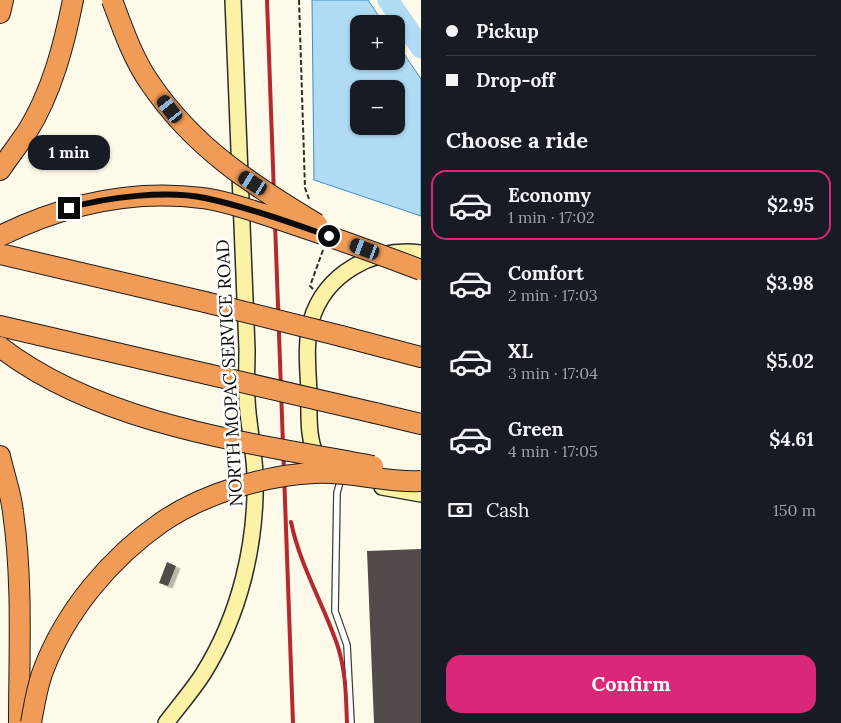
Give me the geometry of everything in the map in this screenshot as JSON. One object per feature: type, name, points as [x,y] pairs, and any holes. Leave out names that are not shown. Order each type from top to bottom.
[{"type":"highway","points":[[0,13],[3,0]]},
{"type":"highway","points":[[0,170],[28,131],[44,100],[64,45],[73,0]]},
{"type":"highway","points":[[112,0],[124,34],[149,82],[180,123],[240,175],[347,242]]},
{"type":"highway","points":[[0,236],[21,225],[85,204],[136,196],[166,195],[204,198],[258,213],[347,242],[421,270]]},
{"type":"highway","points":[[0,254],[205,302],[421,357]]},
{"type":"highway","points":[[4,327],[421,424]]},
{"type":"highway","points":[[0,347],[34,371],[71,390],[115,408],[195,432],[403,472],[421,481]]},
{"type":"highway","points":[[0,456],[13,511],[18,566],[20,623],[19,723]]},
{"type":"highway","points":[[31,723],[42,672],[65,626],[99,579],[129,548],[162,522],[195,504],[234,488],[274,478],[316,473],[400,482],[421,481]]},
{"type":"main road","name":"NORTH MOPAC SERVICE ROAD","points":[[166,723],[202,674],[218,647],[243,580],[254,515],[254,473],[247,398],[247,349],[233,0]]},
{"type":"main road","points":[[421,253],[406,251],[374,257],[360,262],[331,284],[322,296],[311,321],[308,341],[310,423],[312,443],[319,462],[326,471],[352,482],[421,494]]},
{"type":"lane","points":[[341,478],[337,493],[335,611],[346,645],[351,723]]},
{"type":"path","points":[[299,0],[306,188],[311,206]]},
{"type":"path","points":[[316,292],[310,286],[324,246]]},
{"type":"water","points":[[312,0],[368,0],[378,15],[350,15],[350,70],[405,70],[405,55],[421,79],[421,216],[314,180]]},
{"type":"building","points":[[421,549],[421,723],[374,723],[367,551]]},
{"type":"building","points":[[167,562],[176,566],[168,586],[159,583]]},
{"type":"waterway","points":[[388,0],[421,48]]},
{"type":"railway","points":[[267,0],[293,723]]},
{"type":"railway","points":[[291,522],[300,554],[341,656],[347,723]]},
{"type":"route","points":[[69,208],[136,196],[166,195],[204,198],[329,236]]}]
